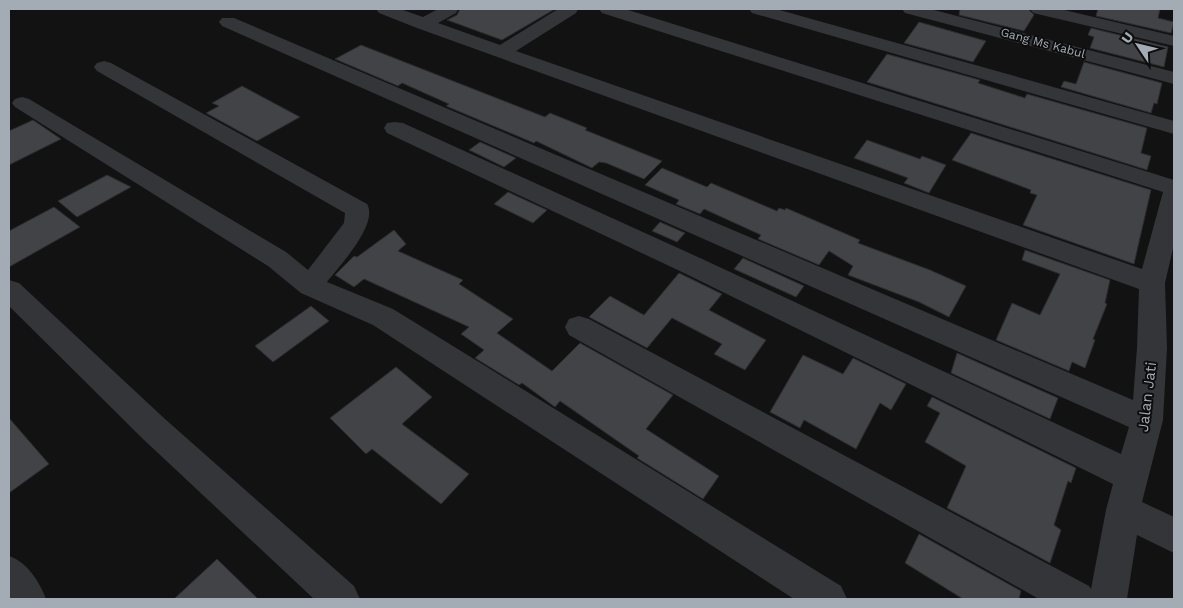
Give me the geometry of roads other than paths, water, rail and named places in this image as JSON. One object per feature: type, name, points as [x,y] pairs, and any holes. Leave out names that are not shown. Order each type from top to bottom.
[{"type":"street","points":[[385,9],[633,100],[1152,283]]},
{"type":"street","points":[[423,24],[450,9]]},
{"type":"street","points":[[503,52],[570,9]]},
{"type":"street","points":[[608,9],[1174,188]]},
{"type":"street","points":[[758,9],[1174,128]]},
{"type":"street","name":"Gang Ms Kabul","points":[[911,9],[1174,78]]},
{"type":"street","points":[[1040,9],[1174,42]]},
{"type":"street","points":[[228,22],[1147,420]]},
{"type":"street","points":[[104,67],[358,210],[356,224],[310,286]]},
{"type":"street","points":[[22,103],[277,259],[310,286],[383,317],[828,599]]},
{"type":"street","points":[[395,128],[690,265],[1132,476]]},
{"type":"street","name":"Jalan Jati","points":[[1108,599],[1123,510],[1163,353],[1152,283],[1174,193]]},
{"type":"street","points":[[9,290],[154,430],[341,599]]},
{"type":"street","points":[[579,327],[1076,599]]},
{"type":"street","points":[[1123,510],[1174,535]]},
{"type":"street","points":[[9,574],[28,599]]}]
